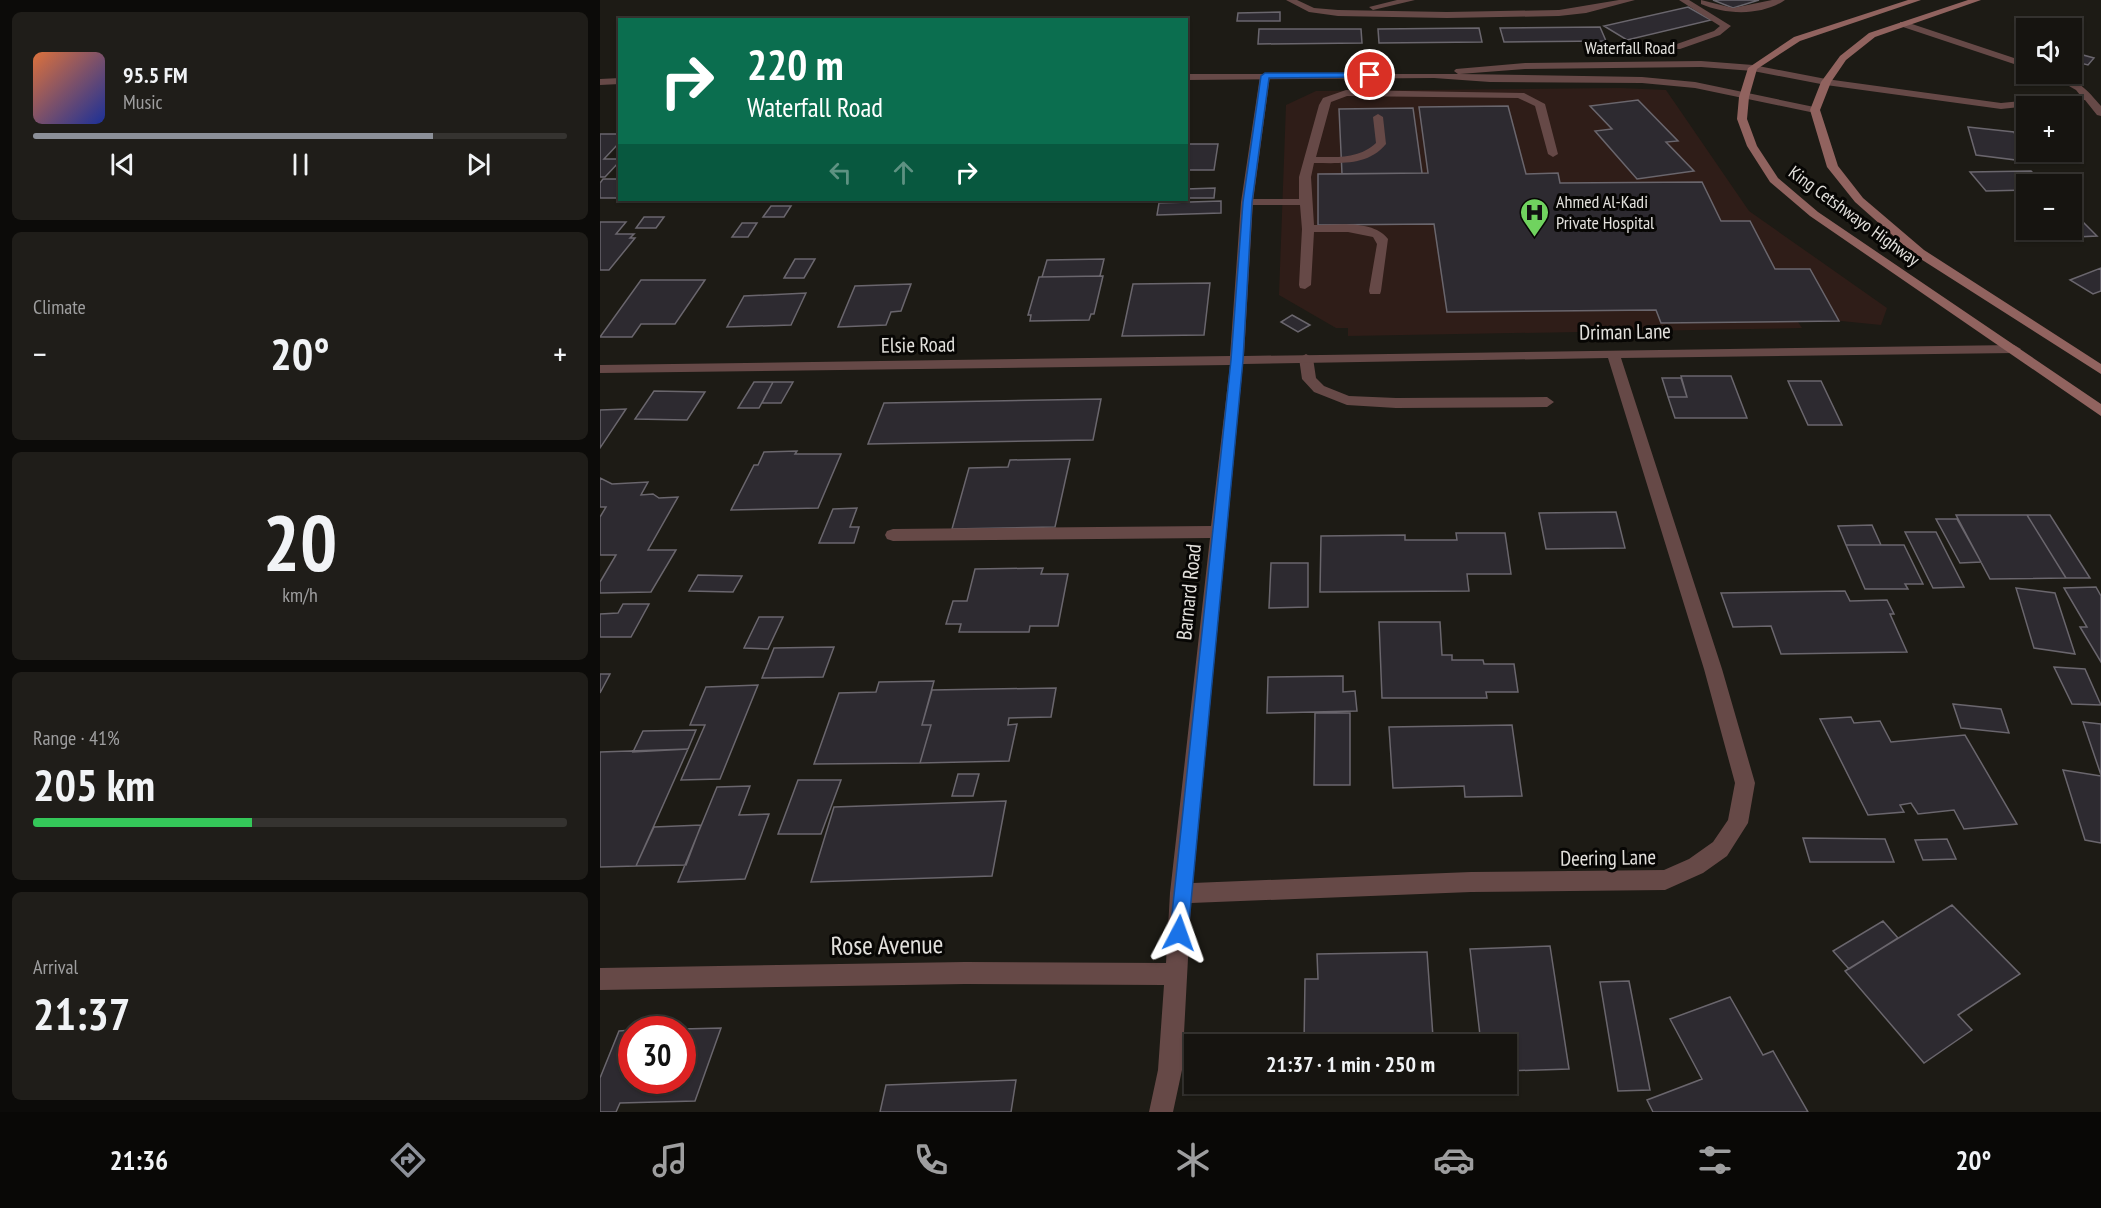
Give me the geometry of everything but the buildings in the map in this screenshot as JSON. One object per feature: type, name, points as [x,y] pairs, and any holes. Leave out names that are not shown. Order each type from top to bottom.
[{"type":"main road","points":[[1815,110],[1826,82],[1843,58],[1872,35],[1977,0]]},
{"type":"main road","points":[[1753,68],[1797,39],[1909,1]]},
{"type":"main road","name":"King Cetshwayo Highway","points":[[1753,68],[1744,97],[1742,119],[1752,146],[1774,180],[1814,214],[1849,239],[2014,349],[2101,411]]},
{"type":"main road","name":"King Cetshwayo Highway","points":[[1815,110],[1833,167],[1859,200],[1920,253],[2101,370]]},
{"type":"street","points":[[1290,0],[1312,10],[1338,14],[1447,15],[1560,13],[1631,0]]},
{"type":"street","points":[[1338,14],[1411,0]]},
{"type":"street","points":[[1677,46],[1717,33],[1726,26],[1683,0]]},
{"type":"street","points":[[1701,0],[1718,9],[1728,11],[1750,9],[1780,0]]},
{"type":"street","points":[[1903,24],[2016,62]]},
{"type":"street","name":"Waterfall Road","points":[[1434,75],[1474,68],[1669,64],[1753,68],[1826,82],[2001,106],[2089,97]]},
{"type":"street","name":"Waterfall Road","points":[[1188,77],[1434,75],[1490,80],[1671,82],[1815,110]]},
{"type":"street","name":"Barnard Road","points":[[1161,1112],[1170,1070],[1181,893],[1237,360],[1247,202],[1265,76]]},
{"type":"street","points":[[600,82],[618,81]]},
{"type":"street","points":[[2074,84],[2089,97],[2101,113]]},
{"type":"street","points":[[1305,285],[1308,229],[1305,177],[1327,100],[1340,94],[1356,92],[1520,95],[1540,104],[1553,153]]},
{"type":"street","points":[[1309,160],[1348,159],[1369,155],[1381,144],[1378,117]]},
{"type":"street","points":[[1247,202],[1305,202]]},
{"type":"street","points":[[1308,229],[1359,229],[1379,235],[1383,242],[1375,291]]},
{"type":"street","name":"Driman Lane","points":[[1237,360],[2014,349]]},
{"type":"street","name":"Deering Lane","points":[[1181,893],[1471,882],[1665,880],[1696,867],[1720,849],[1738,823],[1745,783],[1713,669],[1613,353]]},
{"type":"street","points":[[1306,358],[1309,379],[1319,389],[1347,400],[1396,403],[1547,402]]},
{"type":"street","name":"Elsie Road","points":[[600,369],[1237,360]]},
{"type":"street","points":[[893,536],[1218,532]]},
{"type":"street","name":"Rose Avenue","points":[[600,979],[965,973],[1176,974]]},
{"type":"shaded area","name":"Ahmed Al-Kadi Private Hospital","points":[[1620,88],[1666,90],[1749,211],[1887,308],[1881,325],[1841,321],[1798,322],[1802,328],[1348,336],[1348,328],[1336,328],[1279,295],[1286,105],[1316,91]]},
{"type":"place","name":"Ahmed Al-Kadi Private Hospital","points":[[1535,238]]},
{"type":"route","points":[[1179,933],[1181,893],[1237,360],[1247,202],[1265,76],[1370,75]]}]
